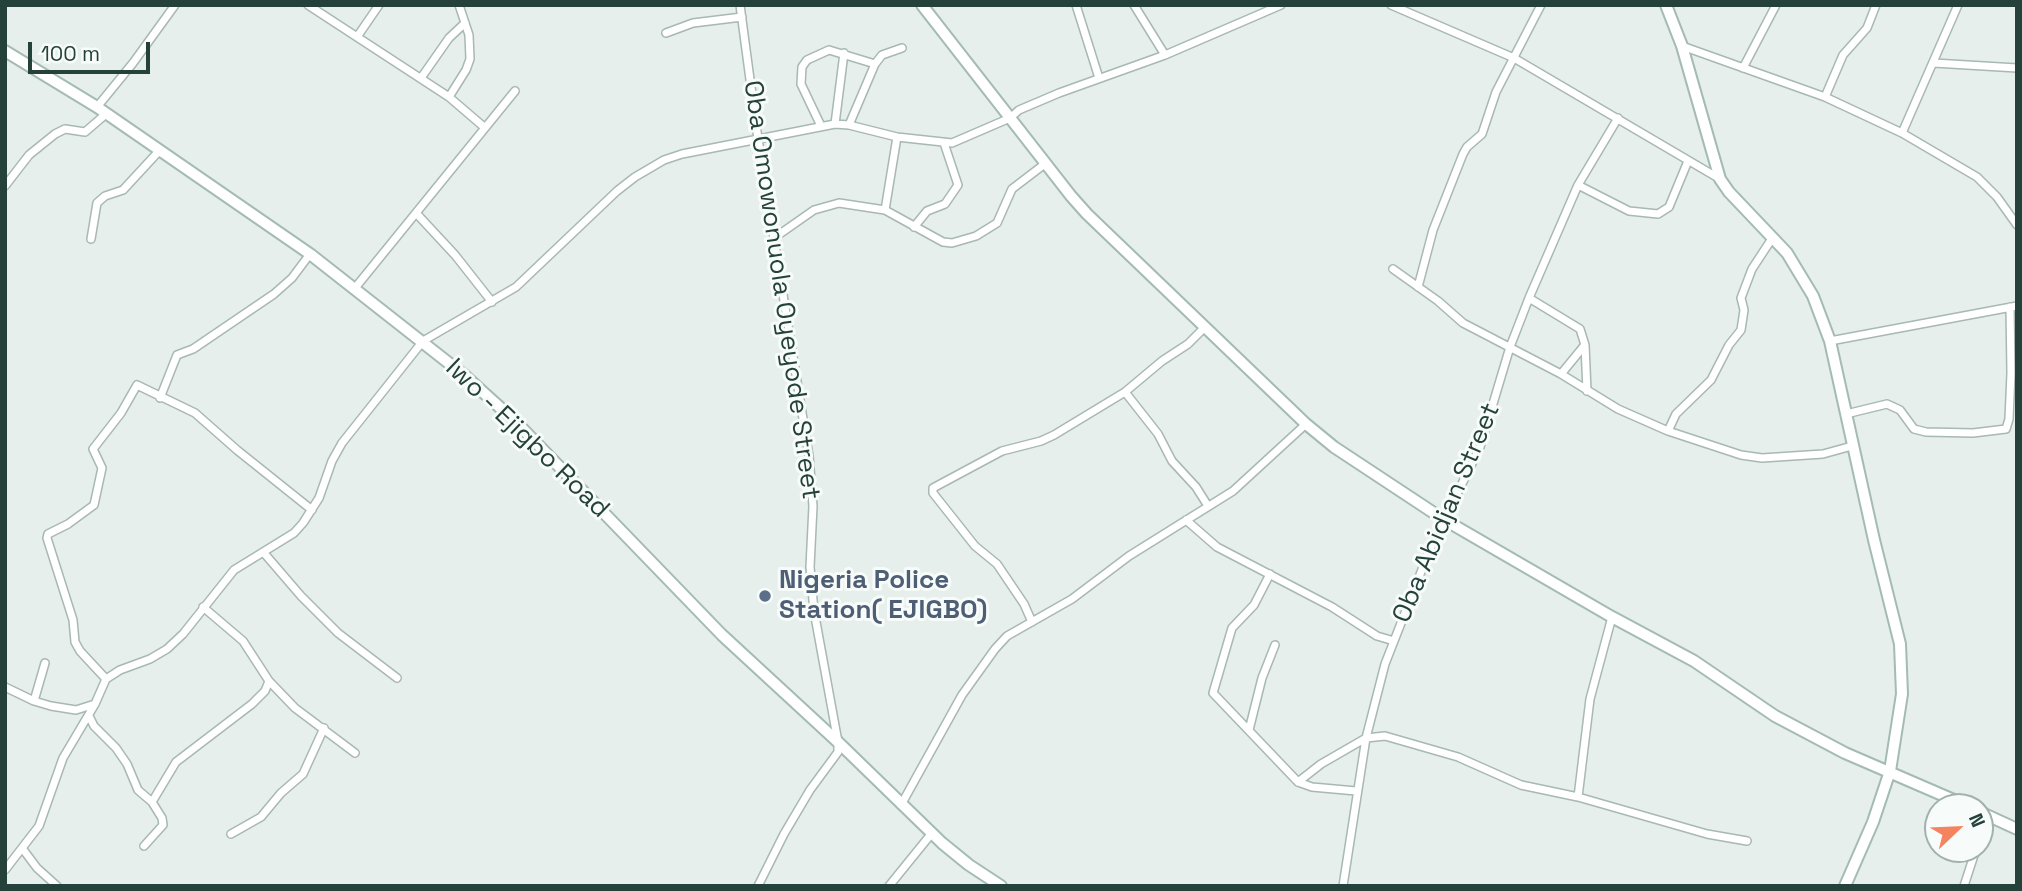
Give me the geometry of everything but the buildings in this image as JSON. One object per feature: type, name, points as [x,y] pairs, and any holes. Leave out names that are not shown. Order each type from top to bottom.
[{"type":"main road","points":[[1666,5],[1682,46],[1720,179],[1740,205],[1787,253],[1805,281],[1830,341],[1852,446],[1900,644],[1902,694],[1890,771],[1873,822],[1845,886]]},
{"type":"main road","points":[[924,6],[1087,214],[1306,424],[1334,447],[1443,519],[1612,617],[1695,660],[1775,716],[1845,753],[1939,793]]},
{"type":"main road","name":"Iwo - Ejigbo Road","points":[[5,51],[160,150],[310,254],[423,341],[500,407],[603,510],[696,610],[838,742],[901,805],[969,865],[1001,886]]},
{"type":"main road","points":[[1994,818],[2017,829]]},
{"type":"street","points":[[5,186],[29,155],[55,134],[65,129],[85,132],[175,5]]},
{"type":"street","points":[[308,5],[449,97],[484,127]]},
{"type":"street","points":[[357,37],[379,5]]},
{"type":"street","points":[[449,97],[470,59],[469,35],[459,5]]},
{"type":"street","name":"Oba Omowonuola Oyeyode Street","points":[[740,5],[758,139],[809,456],[813,506],[810,567],[814,611],[838,742]]},
{"type":"street","points":[[1076,5],[1099,78]]},
{"type":"street","points":[[1134,5],[1166,55]]},
{"type":"street","points":[[5,870],[38,826],[66,751],[89,716],[106,679],[167,649],[183,634],[234,570],[294,533],[312,510],[342,443],[423,341],[492,302],[524,280],[617,191],[652,166],[682,154],[835,124],[944,144],[1010,118],[1019,110],[1041,100],[1166,55],[1280,5]]},
{"type":"street","points":[[1391,5],[1514,58],[1720,179]]},
{"type":"street","points":[[1418,287],[1433,230],[1463,154],[1482,134],[1496,92],[1541,5]]},
{"type":"street","points":[[1743,68],[1776,5]]},
{"type":"street","points":[[1825,97],[1843,55],[1871,22],[1876,5]]},
{"type":"street","points":[[1902,133],[1958,5]]},
{"type":"street","points":[[666,33],[693,23],[742,17]]},
{"type":"street","points":[[421,78],[450,38],[465,23]]},
{"type":"street","points":[[1682,46],[1825,97],[1902,133],[1977,177],[1997,197],[2017,225]]},
{"type":"street","points":[[849,125],[875,65],[882,55],[902,48]]},
{"type":"street","points":[[821,126],[801,85],[802,66],[807,60],[829,50],[875,65]]},
{"type":"street","points":[[835,124],[844,54]]},
{"type":"street","points":[[1934,63],[2017,68]]},
{"type":"street","points":[[355,288],[515,91]]},
{"type":"street","name":"Oba Abidjan Street","points":[[1343,886],[1366,738],[1385,664],[1443,519],[1480,447],[1510,347],[1529,298],[1578,185],[1618,118]]},
{"type":"street","points":[[885,211],[897,137]]},
{"type":"street","points":[[914,227],[927,211],[946,204],[958,185],[944,144]]},
{"type":"street","points":[[91,239],[97,203],[105,196],[123,190],[160,150]]},
{"type":"street","points":[[1701,168],[1713,156]]},
{"type":"street","points":[[1578,185],[1629,211],[1658,214],[1669,206],[1688,161]]},
{"type":"street","points":[[774,238],[818,208],[839,203],[885,211],[943,243],[951,243],[976,236],[997,223],[1012,189],[1046,163]]},
{"type":"street","points":[[416,213],[448,246],[492,302]]},
{"type":"street","points":[[1668,432],[1676,414],[1711,380],[1729,345],[1741,330],[1744,310],[1741,298],[1752,269],[1773,236]]},
{"type":"street","points":[[160,398],[177,355],[193,349],[274,294],[292,278],[310,254]]},
{"type":"street","points":[[1393,270],[1463,323],[1561,374],[1641,421],[1668,432],[1729,452],[1762,458],[1823,454],[1852,446]]},
{"type":"street","points":[[1529,298],[1580,329],[1585,345],[1587,391]]},
{"type":"street","points":[[1830,341],[2013,307],[2009,419],[2006,429],[1926,432],[1914,429],[1900,410],[1888,404],[1846,414]]},
{"type":"street","points":[[1032,622],[1024,604],[997,564],[975,547],[933,493],[933,488],[1013,447],[1041,442],[1054,435],[1125,392],[1162,361],[1188,344],[1205,327]]},
{"type":"street","points":[[1561,374],[1585,345]]},
{"type":"street","points":[[106,679],[75,642],[74,620],[47,538],[48,534],[68,524],[94,505],[102,468],[93,449],[121,413],[137,385],[195,413],[312,510]]},
{"type":"street","points":[[1125,392],[1158,434],[1171,461],[1196,487],[1208,506]]},
{"type":"street","points":[[901,805],[962,695],[1007,636],[1072,599],[1129,556],[1234,491],[1306,424]]},
{"type":"street","points":[[1186,520],[1217,547],[1332,607],[1377,636],[1394,640]]},
{"type":"street","points":[[264,553],[338,633],[397,678]]},
{"type":"street","points":[[1270,574],[1254,605],[1232,628],[1213,690],[1215,696],[1298,782],[1312,787],[1356,791]]},
{"type":"street","points":[[203,607],[243,641],[269,681],[295,708],[355,753]]},
{"type":"street","points":[[1578,797],[1590,699],[1612,617]]},
{"type":"street","points":[[1249,730],[1262,678],[1275,645]]},
{"type":"street","points":[[34,701],[45,663]]},
{"type":"street","points":[[152,802],[176,762],[252,704],[265,691],[269,681]]},
{"type":"street","points":[[5,687],[34,701],[76,710],[95,704]]},
{"type":"street","points":[[89,716],[94,726],[116,748],[127,764],[138,790],[152,802],[164,821],[144,846]]},
{"type":"street","points":[[231,834],[261,817],[286,787],[303,774],[324,728]]},
{"type":"street","points":[[1298,782],[1321,764],[1366,738],[1385,736],[1458,757],[1521,785],[1578,797],[1707,834],[1746,841]]},
{"type":"street","points":[[758,886],[810,790],[838,752],[838,742]]},
{"type":"street","points":[[888,886],[932,833]]},
{"type":"street","points":[[22,848],[37,868],[57,886]]},
{"type":"street","points":[[1964,886],[1971,863]]},
{"type":"place","name":"Nigeria Police Station( EJIGBO)","points":[[765,596]]}]
